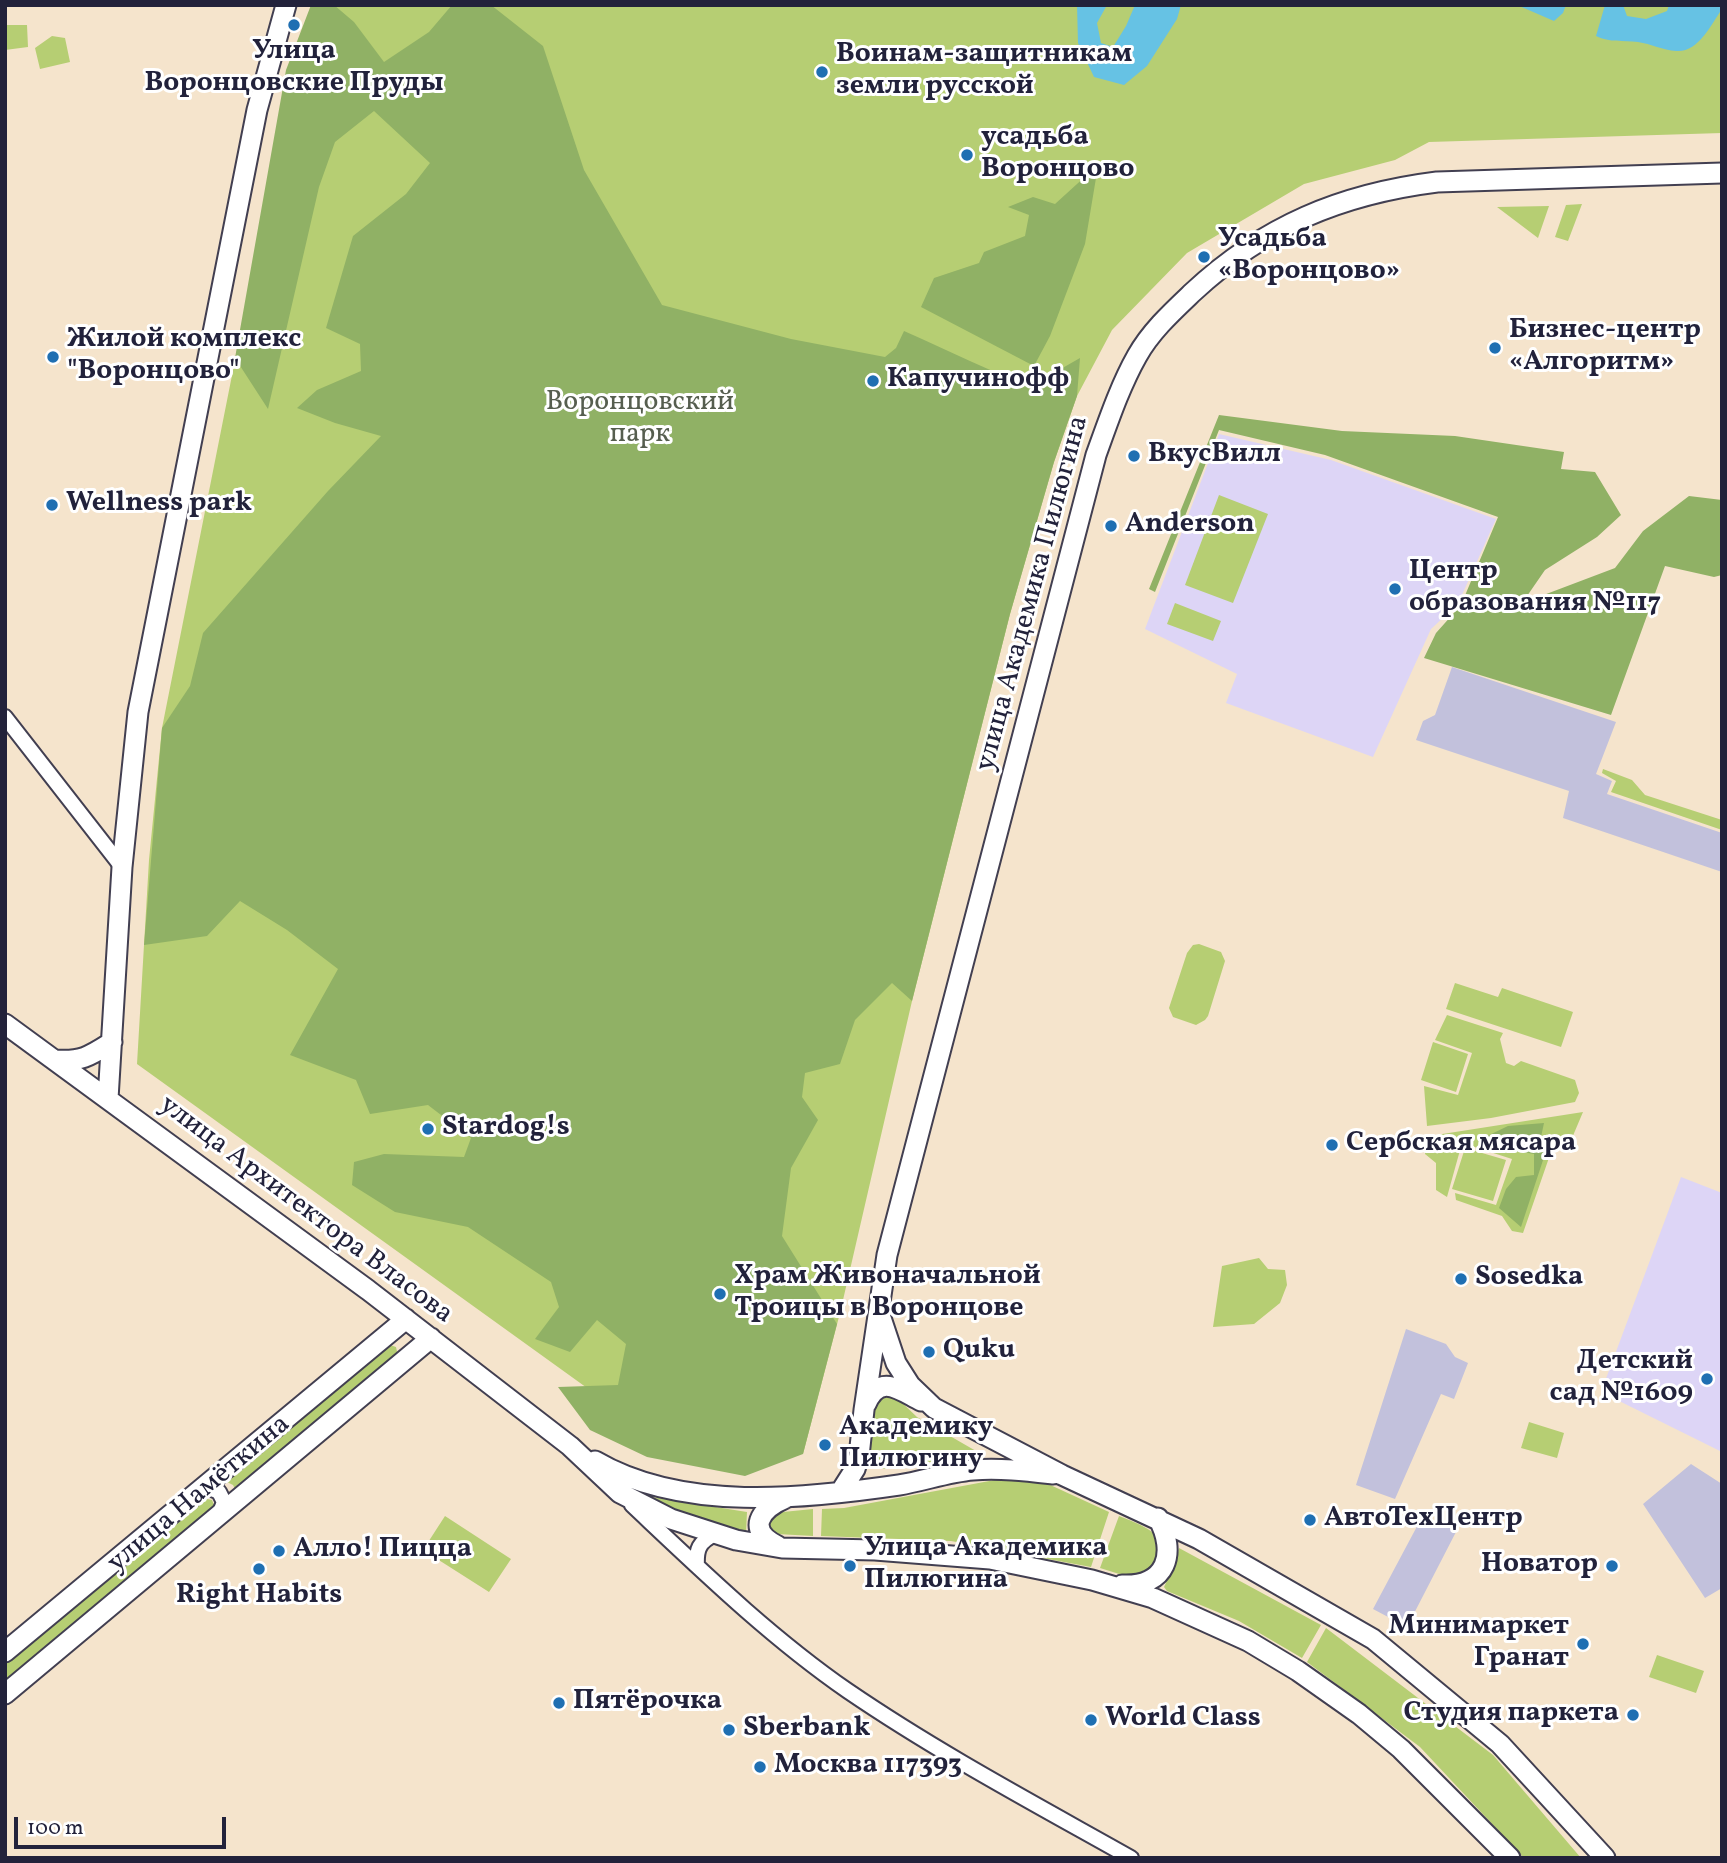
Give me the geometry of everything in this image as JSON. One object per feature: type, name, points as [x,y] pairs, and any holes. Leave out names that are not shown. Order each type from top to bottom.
[{"type":"street","points":[[108,1099],[122,867],[132,758],[147,663],[257,110],[286,5]]},
{"type":"street","name":"улица Академика Пилюгина","points":[[841,1491],[855,1469],[859,1455],[887,1255],[1096,455],[1137,356],[1156,329],[1215,272],[1248,248],[1308,214],[1356,197],[1394,187],[1437,182],[1722,173]]},
{"type":"street","points":[[5,717],[122,867]]},
{"type":"street","name":"улица Архитектора Власова","points":[[5,1024],[406,1319],[570,1446]]},
{"type":"street","points":[[55,1060],[73,1062],[88,1058],[112,1042]]},
{"type":"street","name":"улица Академика Пилюгина","points":[[879,1311],[896,1363],[910,1385],[934,1408],[1062,1475],[1158,1518],[1338,1616],[1373,1639],[1500,1744],[1605,1858]]},
{"type":"street","name":"улица Намёткина","points":[[5,1652],[406,1319]]},
{"type":"street","name":"улица Намёткина","points":[[5,1694],[430,1338]]},
{"type":"street","points":[[864,1410],[874,1388],[881,1385],[901,1391],[934,1408]]},
{"type":"street","points":[[570,1446],[771,1632],[846,1690],[927,1743],[1131,1858]]},
{"type":"street","name":"улица Академика Пилюгина","points":[[570,1446],[615,1471],[660,1486],[750,1499],[786,1498],[900,1485],[970,1471],[1005,1469],[1062,1475]]},
{"type":"street","points":[[199,1491],[210,1488],[223,1497],[224,1507],[218,1516]]},
{"type":"street","points":[[620,1493],[671,1519],[736,1540],[782,1548],[875,1550],[990,1559],[1110,1585],[1153,1598],[1231,1632],[1298,1671],[1359,1714],[1401,1749],[1510,1858]]},
{"type":"street","points":[[782,1548],[762,1536],[759,1528],[764,1510],[786,1498]]},
{"type":"street","points":[[1110,1585],[1132,1586],[1146,1582],[1163,1569],[1168,1542],[1158,1518]]},
{"type":"street","points":[[698,1566],[696,1552],[703,1540],[715,1534]]},
{"type":"shaded area","points":[[1219,434],[1331,460],[1496,519],[1458,604],[1431,629],[1373,757],[1226,703],[1237,674],[1145,629]]},
{"type":"shaded area","points":[[1452,667],[1616,722],[1596,774],[1612,781],[1607,794],[1722,833],[1722,872],[1563,818],[1569,791],[1416,740],[1423,721],[1435,715]]},
{"type":"shaded area","points":[[1681,1177],[1722,1193],[1722,1452],[1601,1392]]},
{"type":"shaded area","points":[[1406,1329],[1446,1344],[1455,1357],[1468,1363],[1454,1399],[1441,1394],[1395,1499],[1356,1485]]},
{"type":"shaded area","points":[[1691,1464],[1722,1484],[1722,1588],[1705,1598],[1643,1504]]},
{"type":"shaded area","points":[[1422,1517],[1457,1530],[1407,1627],[1373,1609]]},
{"type":"green space","name":"Воронцовский парк","points":[[311,5],[334,5],[354,22],[384,62],[429,32],[452,5],[491,5],[543,46],[584,170],[662,305],[791,339],[885,357],[896,348],[904,331],[1040,390],[1052,374],[1080,358],[1077,396],[1054,462],[1010,614],[912,1001],[892,983],[855,1020],[840,1064],[805,1073],[802,1097],[818,1120],[791,1168],[782,1236],[837,1324],[803,1454],[745,1476],[647,1457],[590,1430],[558,1387],[618,1385],[626,1344],[597,1320],[570,1352],[535,1339],[559,1307],[551,1282],[468,1227],[395,1212],[352,1185],[354,1162],[384,1154],[464,1157],[471,1138],[428,1105],[370,1114],[356,1080],[290,1055],[338,969],[287,930],[240,901],[207,936],[144,945],[162,728],[190,686],[203,633],[328,491],[381,436],[335,423],[297,408],[317,390],[361,371],[360,344],[326,328],[353,236],[406,194],[430,163],[374,111],[335,142],[319,187],[268,409],[235,358],[286,70]]},
{"type":"green space","name":"Воронцовский парк","points":[[315,5],[1722,5],[1722,133],[1429,142],[1395,160],[1304,184],[1187,253],[1112,330],[1077,396],[1054,462],[1010,614],[912,1001],[840,1313],[803,1454],[651,1434],[137,1064],[149,860],[162,728],[292,73]]},
{"type":"green space","points":[[5,25],[27,25],[28,47],[5,50]]},
{"type":"green space","points":[[52,36],[65,38],[70,62],[40,69],[35,48]]},
{"type":"green space","points":[[1088,174],[1096,178],[1085,244],[1050,336],[1034,366],[921,307],[934,278],[979,263],[984,252],[1025,236],[1029,215],[1008,207],[1033,197],[1055,204]]},
{"type":"green space","points":[[1582,204],[1568,241],[1555,237],[1566,205]]},
{"type":"green space","points":[[1549,206],[1538,238],[1497,207]]},
{"type":"green space","points":[[1219,415],[1342,431],[1455,436],[1564,452],[1561,469],[1595,472],[1621,515],[1597,537],[1545,570],[1516,612],[1541,596],[1615,568],[1643,531],[1689,496],[1722,500],[1722,575],[1714,577],[1665,566],[1611,715],[1424,658],[1436,633],[1461,605],[1498,517],[1325,455],[1219,430],[1155,592],[1149,589]]},
{"type":"green space","points":[[1219,495],[1268,514],[1233,603],[1185,585]]},
{"type":"green space","points":[[1175,603],[1221,621],[1213,641],[1167,624]]},
{"type":"green space","points":[[1603,769],[1632,780],[1645,795],[1722,820],[1722,830],[1611,792],[1616,781],[1602,773]]},
{"type":"green space","points":[[1199,944],[1221,952],[1225,961],[1208,1016],[1196,1025],[1173,1017],[1169,1008],[1187,953],[1193,945]]},
{"type":"green space","points":[[1455,983],[1498,997],[1502,988],[1573,1012],[1561,1047],[1446,1009]]},
{"type":"green space","points":[[1447,1015],[1503,1033],[1500,1039],[1506,1063],[1514,1066],[1521,1061],[1575,1080],[1579,1093],[1575,1102],[1491,1118],[1427,1126],[1424,1086],[1458,1095],[1472,1053],[1435,1040]]},
{"type":"green space","points":[[1433,1042],[1468,1054],[1456,1092],[1421,1080]]},
{"type":"green space","points":[[1583,1112],[1572,1138],[1552,1149],[1523,1233],[1512,1231],[1502,1216],[1456,1200],[1455,1193],[1496,1205],[1512,1159],[1462,1143],[1447,1197],[1436,1190],[1436,1163],[1425,1154],[1426,1139],[1436,1135]]},
{"type":"green space","points":[[1544,1123],[1541,1137],[1549,1142],[1521,1227],[1499,1208],[1506,1189],[1516,1177],[1534,1175],[1534,1154],[1501,1150],[1483,1138],[1508,1126]]},
{"type":"green space","points":[[1465,1148],[1506,1160],[1493,1201],[1452,1189]]},
{"type":"green space","points":[[1259,1258],[1268,1269],[1285,1270],[1287,1285],[1280,1303],[1254,1324],[1213,1327],[1222,1266]]},
{"type":"green space","points":[[387,1344],[396,1347],[398,1356],[235,1489],[225,1481]]},
{"type":"green space","points":[[882,1392],[896,1397],[917,1417],[976,1451],[975,1455],[885,1469],[874,1466],[870,1455],[874,1403]]},
{"type":"green space","points":[[1529,1422],[1564,1433],[1557,1458],[1521,1448]]},
{"type":"green space","points":[[1011,1477],[1046,1483],[1109,1512],[1091,1567],[951,1541],[821,1536],[822,1509],[844,1508]]},
{"type":"green space","points":[[652,1497],[747,1512],[746,1533],[696,1520],[649,1499]]},
{"type":"green space","points":[[202,1498],[212,1500],[213,1510],[5,1684],[5,1662]]},
{"type":"green space","points":[[813,1509],[813,1536],[777,1534],[770,1531],[769,1517],[773,1513]]},
{"type":"green space","points":[[445,1516],[511,1559],[489,1592],[423,1550]]},
{"type":"green space","points":[[1119,1516],[1156,1535],[1161,1549],[1155,1569],[1132,1578],[1100,1568]]},
{"type":"green space","points":[[1179,1548],[1321,1625],[1302,1658],[1239,1621],[1167,1591],[1164,1587],[1176,1562]]},
{"type":"green space","points":[[1326,1628],[1493,1755],[1581,1858],[1524,1858],[1420,1747],[1307,1662]]},
{"type":"green space","points":[[1657,1655],[1704,1671],[1696,1693],[1649,1677]]},
{"type":"water","points":[[1077,5],[1107,5],[1097,23],[1101,43],[1113,47],[1135,5],[1181,5],[1177,19],[1147,66],[1124,85],[1094,77],[1078,43]]},
{"type":"water","points":[[1517,5],[1566,5],[1563,13],[1554,21]]},
{"type":"water","points":[[1605,5],[1623,5],[1627,16],[1646,19],[1667,11],[1669,5],[1722,5],[1722,9],[1697,43],[1691,48],[1676,51],[1596,36]]},
{"type":"place","name":"Улица Воронцовские Пруды","points":[[294,25]]},
{"type":"place","name":"Воинам-защитникам земли русской","points":[[822,72]]},
{"type":"place","name":"усадьба Воронцово","points":[[967,155]]},
{"type":"place","name":"Усадьба «Воронцово»","points":[[1204,257]]},
{"type":"place","name":"Бизнес-центр «Алгоритм»","points":[[1495,348]]},
{"type":"place","name":"Жилой комплекс \"Воронцово\"","points":[[53,357]]},
{"type":"place","name":"Капучинофф","points":[[873,381]]},
{"type":"place","name":"ВкусВилл","points":[[1134,456]]},
{"type":"place","name":"Wellness park","points":[[52,505]]},
{"type":"place","name":"Anderson","points":[[1111,526]]},
{"type":"place","name":"Центр образования №117","points":[[1395,589]]},
{"type":"place","name":"Stardog!s","points":[[428,1129]]},
{"type":"place","name":"Сербская мясара","points":[[1332,1145]]},
{"type":"place","name":"Sosedka","points":[[1461,1279]]},
{"type":"place","name":"Храм Живоначальной Троицы в Воронцове","points":[[720,1294]]},
{"type":"place","name":"Quku","points":[[929,1352]]},
{"type":"place","name":"Детский сад №1609","points":[[1707,1379]]},
{"type":"place","name":"Академику Пилюгину","points":[[825,1445]]},
{"type":"place","name":"АвтоТехЦентр","points":[[1310,1520]]},
{"type":"place","name":"Алло! Пицца","points":[[279,1551]]},
{"type":"place","name":"Улица Академика Пилюгина","points":[[850,1566]]},
{"type":"place","name":"Новатор","points":[[1612,1566]]},
{"type":"place","name":"Right Habits","points":[[259,1569]]},
{"type":"place","name":"Минимаркет Гранат","points":[[1583,1644]]},
{"type":"place","name":"Пятёрочка","points":[[559,1703]]},
{"type":"place","name":"Студия паркета","points":[[1633,1715]]},
{"type":"place","name":"World Class","points":[[1091,1720]]},
{"type":"place","name":"Sberbank","points":[[729,1730]]},
{"type":"place","name":"Москва 117393","points":[[760,1767]]}]
